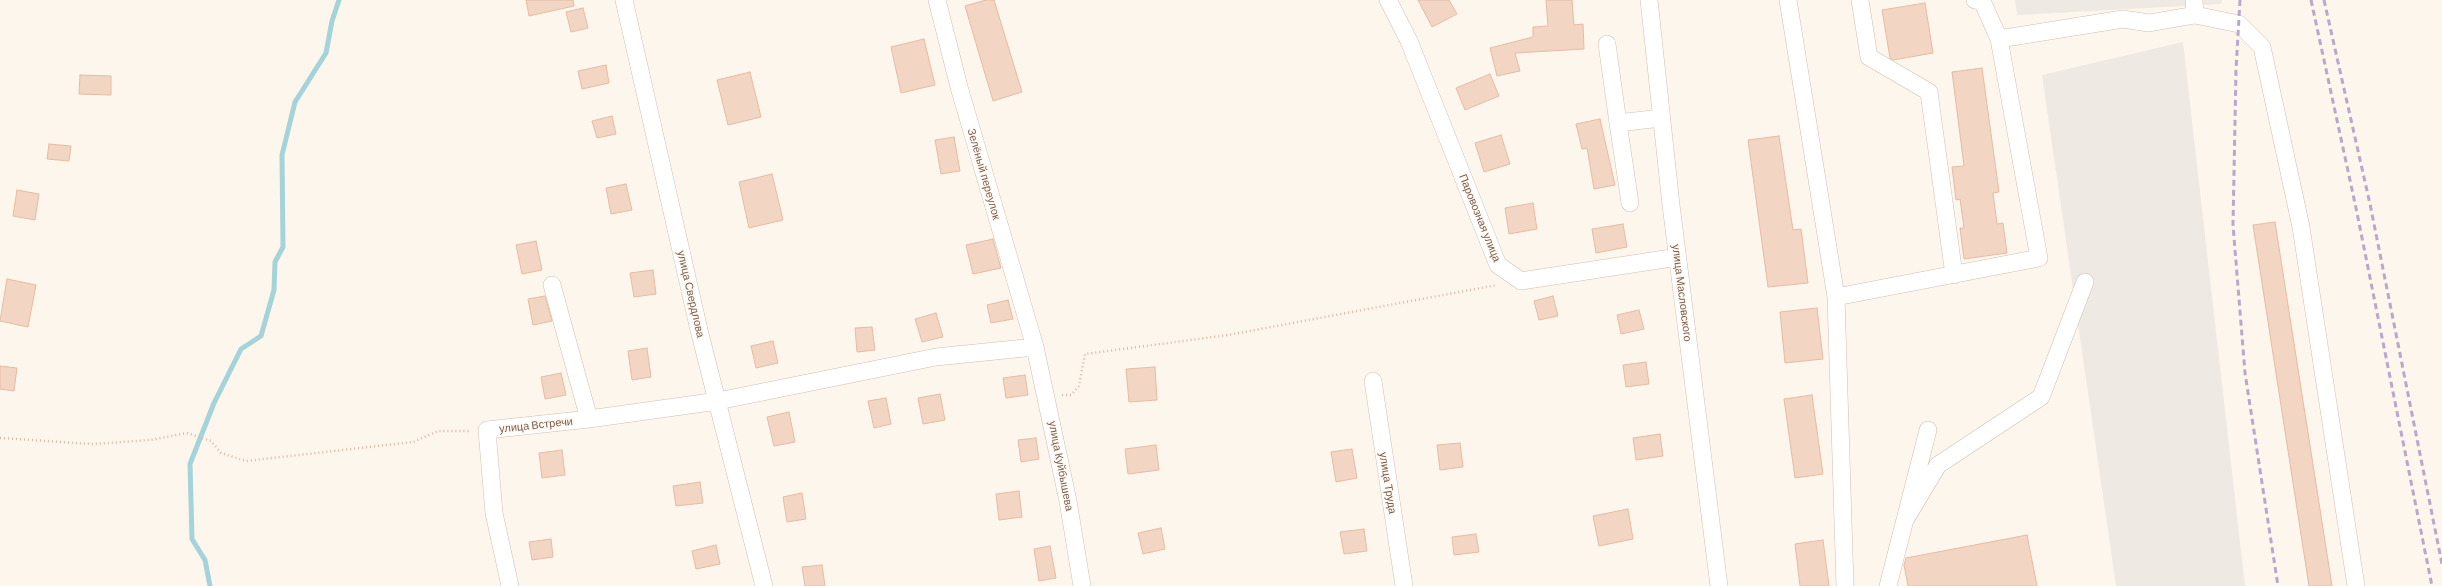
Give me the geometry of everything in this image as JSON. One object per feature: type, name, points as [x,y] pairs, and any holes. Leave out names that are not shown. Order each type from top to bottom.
[{"type":"street","name":"улица Свердлова","points":[[624,0],[697,323],[764,586]]},
{"type":"street","name":"Зелёный переулок","points":[[937,0],[959,87],[1035,347]]},
{"type":"street","name":"Паровозная улица","points":[[1388,0],[1409,41],[1498,265],[1521,281]]},
{"type":"street","name":"улица Масловского","points":[[1649,0],[1661,118],[1720,586]]},
{"type":"street","points":[[1788,0],[1836,297],[1845,586]]},
{"type":"street","points":[[1860,0],[1869,57],[1929,92],[1954,274]]},
{"type":"street","points":[[1836,297],[2040,258],[1999,39],[1982,1],[1975,0]]},
{"type":"street","points":[[1999,39],[2123,19],[2149,23],[2195,7],[2239,24],[2262,47],[2301,227],[2356,586]]},
{"type":"street","points":[[1607,44],[1630,203]]},
{"type":"street","points":[[1618,123],[1661,118]]},
{"type":"street","points":[[1521,281],[1678,257]]},
{"type":"street","points":[[1905,520],[1938,465],[2041,397],[2085,282]]},
{"type":"street","points":[[552,285],[588,419]]},
{"type":"street","name":"улица Встречи","points":[[510,586],[494,513],[487,430],[588,419],[718,401],[936,356],[1035,347]]},
{"type":"street","name":"улица Куйбышева","points":[[1035,347],[1068,501],[1082,586]]},
{"type":"street","name":"улица Труда","points":[[1373,381],[1404,586]]},
{"type":"street","points":[[1888,586],[1928,430]]},
{"type":"path","points":[[1046,394],[1071,395],[1079,386],[1085,354],[1228,335],[1521,281]]},
{"type":"path","points":[[0,438],[92,444],[150,440],[187,433],[211,441],[222,453],[246,461],[413,442],[438,431],[487,430]]},
{"type":"shaded area","points":[[2015,0],[2222,0],[2221,4],[2017,15]]},
{"type":"shaded area","points":[[2183,42],[2245,586],[2116,586],[2042,75]]},
{"type":"building","points":[[526,0],[573,0],[574,6],[529,16]]},
{"type":"building","points":[[986,0],[994,0],[1022,92],[993,101],[965,6]]},
{"type":"building","points":[[1418,0],[1449,0],[1457,14],[1432,27]]},
{"type":"building","points":[[1546,0],[1572,0],[1574,25],[1583,24],[1584,49],[1515,53],[1520,71],[1497,76],[1490,48],[1533,37],[1533,27],[1548,26]]},
{"type":"building","points":[[1925,3],[1933,53],[1893,60],[1890,58],[1882,10]]},
{"type":"building","points":[[583,8],[588,28],[571,32],[566,12]]},
{"type":"building","points":[[924,39],[935,85],[901,93],[891,47]]},
{"type":"building","points":[[606,65],[609,83],[582,89],[578,71]]},
{"type":"building","points":[[1982,68],[1999,192],[1993,193],[1997,224],[2003,223],[2007,253],[1964,259],[1960,228],[1964,228],[1960,199],[1956,200],[1952,167],[1964,166],[1952,72]]},
{"type":"building","points":[[750,72],[761,117],[728,125],[717,80]]},
{"type":"building","points":[[1490,74],[1499,96],[1465,110],[1456,88]]},
{"type":"building","points":[[80,75],[111,76],[111,95],[79,94]]},
{"type":"building","points":[[612,116],[616,134],[597,138],[592,121]]},
{"type":"building","points":[[1600,119],[1615,185],[1594,189],[1587,148],[1582,149],[1576,124]]},
{"type":"building","points":[[1501,135],[1510,164],[1484,172],[1475,143]]},
{"type":"building","points":[[1779,136],[1793,230],[1801,229],[1808,283],[1768,287],[1748,140]]},
{"type":"building","points":[[954,137],[960,171],[941,174],[935,140]]},
{"type":"building","points":[[49,144],[71,146],[69,161],[47,159]]},
{"type":"building","points":[[772,174],[783,220],[749,228],[739,182]]},
{"type":"building","points":[[626,184],[632,210],[611,214],[606,188]]},
{"type":"building","points":[[17,190],[39,194],[35,220],[13,216]]},
{"type":"building","points":[[1533,203],[1537,229],[1509,234],[1505,208]]},
{"type":"building","points":[[2275,222],[2332,586],[2309,586],[2253,225]]},
{"type":"building","points":[[1623,224],[1627,247],[1596,253],[1592,229]]},
{"type":"building","points":[[993,239],[1001,268],[973,274],[966,245]]},
{"type":"building","points":[[536,241],[542,270],[522,274],[516,245]]},
{"type":"building","points":[[653,270],[656,294],[634,297],[630,273]]},
{"type":"building","points":[[7,279],[36,285],[28,327],[0,321]]},
{"type":"building","points":[[545,296],[552,321],[533,325],[528,299]]},
{"type":"building","points":[[1553,296],[1558,316],[1539,320],[1534,301]]},
{"type":"building","points":[[1008,300],[1013,319],[991,323],[987,305]]},
{"type":"building","points":[[1817,308],[1823,359],[1785,363],[1780,312]]},
{"type":"building","points":[[1639,310],[1644,329],[1621,334],[1617,315]]},
{"type":"building","points":[[936,313],[943,337],[922,342],[915,319]]},
{"type":"building","points":[[872,327],[875,350],[857,352],[855,328]]},
{"type":"building","points":[[773,341],[778,363],[756,368],[751,346]]},
{"type":"building","points":[[647,348],[651,377],[632,380],[628,351]]},
{"type":"building","points":[[1646,362],[1649,384],[1626,387],[1623,365]]},
{"type":"building","points":[[0,366],[17,368],[14,391],[0,389]]},
{"type":"building","points":[[1155,367],[1157,400],[1129,402],[1126,369]]},
{"type":"building","points":[[561,373],[566,395],[545,399],[541,377]]},
{"type":"building","points":[[1025,375],[1028,395],[1006,398],[1003,378]]},
{"type":"building","points":[[940,394],[945,420],[923,424],[918,398]]},
{"type":"building","points":[[1812,395],[1823,474],[1795,478],[1784,399]]},
{"type":"building","points":[[886,398],[891,424],[874,428],[868,401]]},
{"type":"building","points":[[789,412],[795,442],[774,446],[767,417]]},
{"type":"building","points":[[1660,434],[1663,456],[1636,460],[1633,438]]},
{"type":"building","points":[[1036,438],[1039,459],[1021,462],[1018,440]]},
{"type":"building","points":[[1460,443],[1463,467],[1440,470],[1437,445]]},
{"type":"building","points":[[1156,445],[1159,470],[1128,474],[1125,449]]},
{"type":"building","points":[[1352,449],[1357,478],[1336,482],[1331,452]]},
{"type":"building","points":[[562,450],[565,475],[542,478],[539,453]]},
{"type":"building","points":[[700,482],[703,503],[676,506],[673,486]]},
{"type":"building","points":[[1019,491],[1022,517],[999,520],[996,494]]},
{"type":"building","points":[[802,493],[806,519],[787,522],[783,497]]},
{"type":"building","points":[[1628,509],[1633,539],[1599,546],[1593,516]]},
{"type":"building","points":[[1161,528],[1165,549],[1143,554],[1138,533]]},
{"type":"building","points":[[1364,529],[1367,551],[1344,554],[1340,532]]},
{"type":"building","points":[[1476,534],[1479,552],[1454,555],[1452,537]]},
{"type":"building","points":[[2027,535],[2037,586],[1908,586],[1904,565],[1906,558]]},
{"type":"building","points":[[551,539],[553,557],[532,560],[529,542]]},
{"type":"building","points":[[1823,540],[1829,586],[1800,586],[1795,544]]},
{"type":"building","points":[[716,545],[720,564],[696,569],[692,551]]},
{"type":"building","points":[[1050,546],[1056,578],[1039,581],[1034,549]]},
{"type":"building","points":[[822,565],[825,586],[805,586],[802,567]]},
{"type":"waterway","points":[[210,586],[205,560],[192,539],[190,464],[214,403],[241,349],[261,336],[274,290],[275,262],[283,247],[282,155],[295,102],[326,53],[332,21],[339,0]]},
{"type":"railway","points":[[2240,0],[2236,70],[2233,225],[2245,373],[2278,586]]},
{"type":"railway","points":[[2311,0],[2356,208],[2432,586]]},
{"type":"railway","points":[[2324,0],[2370,204],[2442,564]]}]
